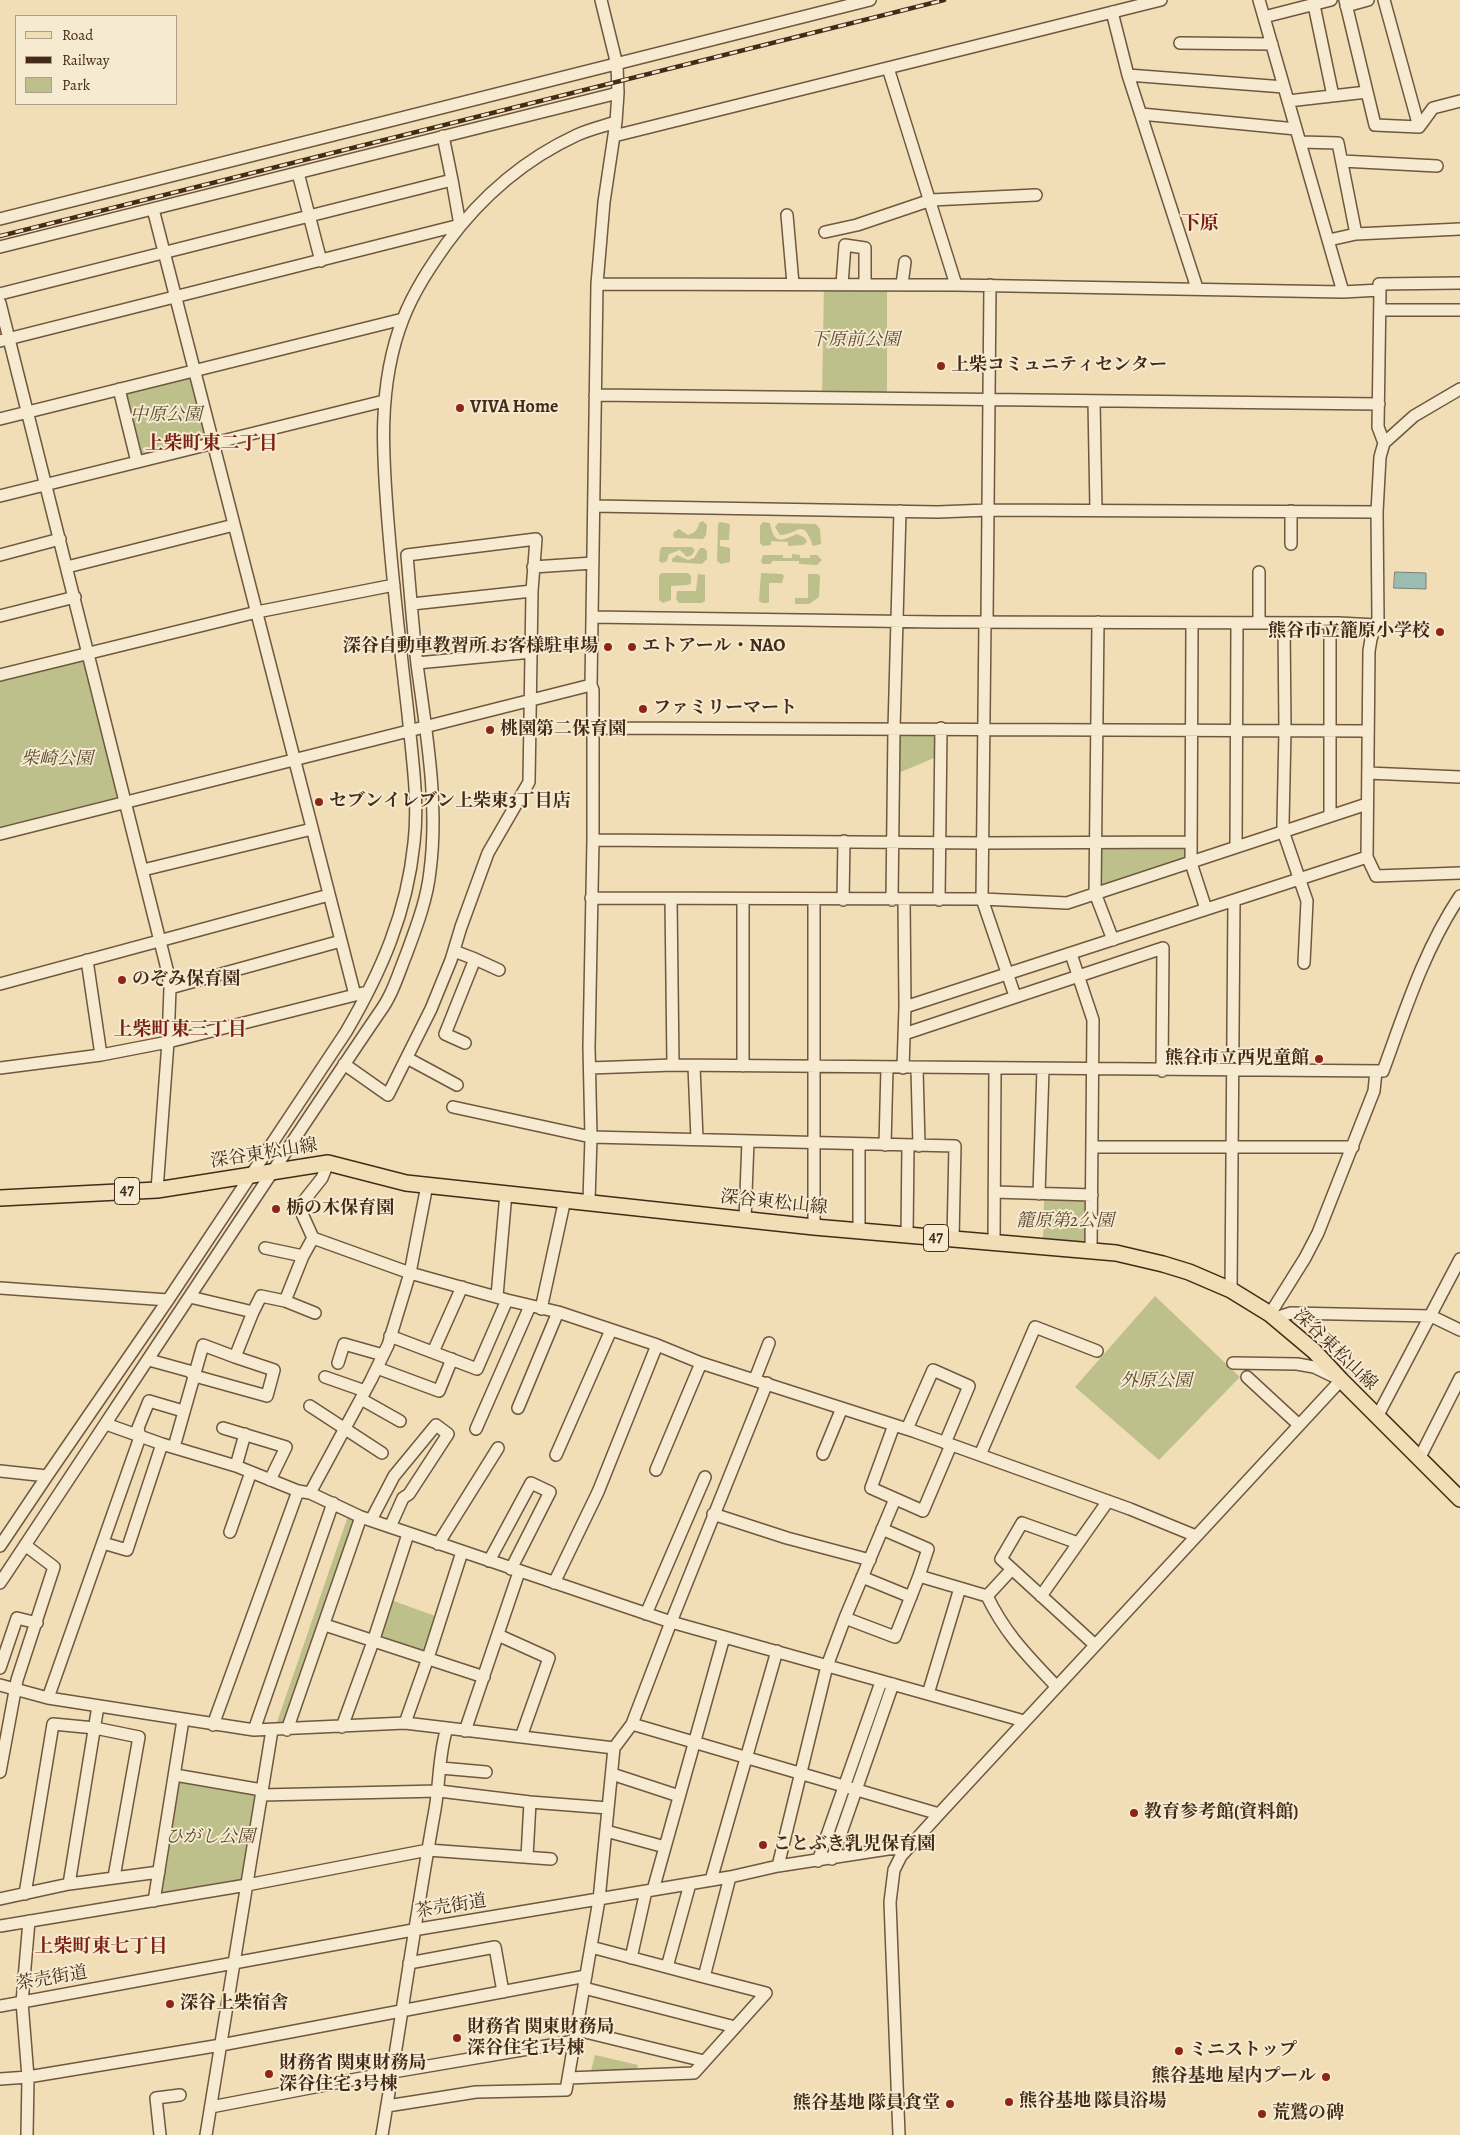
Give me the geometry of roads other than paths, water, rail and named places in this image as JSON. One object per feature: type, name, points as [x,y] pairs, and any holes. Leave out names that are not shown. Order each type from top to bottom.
[{"type":"main road","name":"深谷東松山線","points":[[0,1198],[157,1190],[272,1170],[328,1163],[406,1183],[589,1201],[814,1227],[1116,1253],[1189,1272],[1231,1290],[1273,1316],[1314,1351],[1419,1459],[1459,1494]]},
{"type":"street","points":[[589,1201],[593,840],[591,685],[597,284],[604,202],[616,122],[618,93],[617,65],[601,0]]},
{"type":"street","points":[[0,218],[617,65],[870,0]]},
{"type":"street","points":[[614,136],[1161,0]]},
{"type":"street","points":[[1259,0],[1343,292]]},
{"type":"street","points":[[1264,17],[1331,0]]},
{"type":"street","points":[[1368,0],[1346,3],[1375,125],[1419,127]]},
{"type":"street","points":[[1384,0],[1419,127]]},
{"type":"street","points":[[1314,4],[1333,96]]},
{"type":"street","points":[[1112,12],[1128,75],[1197,288]]},
{"type":"street","points":[[1180,43],[1272,44]]},
{"type":"street","points":[[888,68],[956,285]]},
{"type":"street","points":[[1128,75],[1284,87]]},
{"type":"street","points":[[1288,101],[1367,92]]},
{"type":"street","points":[[0,247],[618,93]]},
{"type":"street","points":[[1419,127],[1433,108],[1460,101]]},
{"type":"street","points":[[1141,114],[1296,129]]},
{"type":"street","points":[[0,1546],[168,1300],[346,1032],[369,992],[391,943],[407,887],[414,843],[415,784],[384,470],[384,401],[389,371],[403,319],[427,272],[460,225],[475,208],[528,163],[578,134],[616,122]]},
{"type":"street","points":[[443,136],[460,225]]},
{"type":"street","points":[[1300,142],[1338,144],[1356,234]]},
{"type":"street","points":[[1342,162],[1437,166]]},
{"type":"street","points":[[298,173],[321,261]]},
{"type":"street","points":[[0,294],[452,180]]},
{"type":"street","points":[[825,232],[857,225],[930,200],[1036,195]]},
{"type":"street","points":[[153,209],[355,995]]},
{"type":"street","points":[[787,215],[793,284]]},
{"type":"street","points":[[4,340],[460,225]]},
{"type":"street","points":[[1329,240],[1356,234],[1460,229]]},
{"type":"street","points":[[842,284],[845,245],[866,248],[865,284]]},
{"type":"street","points":[[902,284],[905,262]]},
{"type":"street","points":[[1384,443],[1378,427],[1379,284],[1460,283]]},
{"type":"street","points":[[597,284],[902,284],[1343,292],[1380,290]]},
{"type":"street","points":[[990,285],[982,900],[1015,996]]},
{"type":"street","points":[[0,303],[4,340],[28,412],[144,870],[161,940],[170,988],[157,1190]]},
{"type":"street","points":[[1380,310],[1460,310]]},
{"type":"street","points":[[0,419],[403,319]]},
{"type":"street","points":[[119,389],[137,462]]},
{"type":"street","points":[[1460,389],[1414,416],[1384,443],[1380,457],[1378,619],[1369,651],[1367,804],[1367,857],[1376,876],[1460,873]]},
{"type":"street","points":[[595,395],[1379,404]]},
{"type":"street","points":[[0,496],[384,401]]},
{"type":"street","points":[[1094,401],[1096,510]]},
{"type":"street","points":[[594,506],[900,511],[1378,512]]},
{"type":"street","points":[[892,900],[896,622],[900,511]]},
{"type":"street","points":[[1291,511],[1291,544]]},
{"type":"street","points":[[67,567],[234,524]]},
{"type":"street","points":[[0,554],[60,539]]},
{"type":"street","points":[[0,1583],[149,1360],[272,1170],[344,1064],[387,1002],[422,909],[430,872],[433,811],[407,554],[536,539],[532,591],[529,782],[488,854],[454,951],[431,1009],[388,1095],[344,1064]]},
{"type":"street","points":[[534,567],[593,564]]},
{"type":"street","points":[[1259,572],[1259,623]]},
{"type":"street","points":[[0,676],[257,612],[394,585]]},
{"type":"street","points":[[412,604],[532,591]]},
{"type":"street","points":[[0,616],[74,598]]},
{"type":"street","points":[[592,617],[896,622],[1330,623],[1376,625]]},
{"type":"street","points":[[1098,622],[1095,893],[1113,940]]},
{"type":"street","points":[[1192,623],[1192,863],[1206,909]]},
{"type":"street","points":[[1236,847],[1238,623]]},
{"type":"street","points":[[1284,623],[1285,731],[1283,831],[1306,901],[1304,962]]},
{"type":"street","points":[[1330,623],[1330,816]]},
{"type":"street","points":[[417,663],[532,652]]},
{"type":"street","points":[[0,834],[591,685]]},
{"type":"street","points":[[593,728],[1368,731]]},
{"type":"street","points":[[938,900],[941,728]]},
{"type":"street","points":[[1368,773],[1460,777]]},
{"type":"street","points":[[591,898],[982,900],[1067,903],[1367,804]]},
{"type":"street","points":[[144,870],[312,829]]},
{"type":"street","points":[[593,840],[982,843],[1191,842]]},
{"type":"street","points":[[843,900],[844,841]]},
{"type":"street","points":[[905,1007],[1367,857]]},
{"type":"street","points":[[0,984],[330,895]]},
{"type":"street","points":[[590,1068],[673,1065],[1043,1070],[1383,1071],[1414,984],[1429,949],[1460,896]]},
{"type":"street","points":[[671,899],[673,1065]]},
{"type":"street","points":[[743,899],[743,1066]]},
{"type":"street","points":[[814,899],[814,1227]]},
{"type":"street","points":[[903,1068],[905,1007],[904,900]]},
{"type":"street","points":[[1231,1290],[1234,900]]},
{"type":"street","points":[[170,988],[341,942]]},
{"type":"street","points":[[904,1034],[1163,948],[1162,1070]]},
{"type":"street","points":[[454,951],[499,970]]},
{"type":"street","points":[[1071,954],[1093,1020],[1091,1250]]},
{"type":"street","points":[[465,1043],[444,1034],[475,959]]},
{"type":"street","points":[[87,960],[101,1056]]},
{"type":"street","points":[[0,1068],[101,1056],[168,1042],[369,992]]},
{"type":"street","points":[[407,1058],[457,1085]]},
{"type":"street","points":[[694,1066],[697,1140]]},
{"type":"street","points":[[885,1145],[887,1068]]},
{"type":"street","points":[[907,1236],[914,1146],[917,1068]]},
{"type":"street","points":[[994,1242],[995,1069]]},
{"type":"street","points":[[1039,1194],[1043,1070]]},
{"type":"street","points":[[1273,1316],[1306,1258],[1331,1204],[1374,1090],[1376,1071]]},
{"type":"street","points":[[453,1107],[591,1137],[955,1146],[953,1239]]},
{"type":"street","points":[[745,1219],[748,1141]]},
{"type":"street","points":[[859,1144],[859,1231]]},
{"type":"street","points":[[1092,1148],[1352,1147]]},
{"type":"street","points":[[328,1163],[322,1178],[299,1207],[313,1238],[410,1273],[558,1312],[657,1345],[701,1363],[907,1429],[1108,1501],[1196,1536]]},
{"type":"street","points":[[310,1494],[383,1355],[410,1273],[427,1185]]},
{"type":"street","points":[[994,1192],[1092,1196]]},
{"type":"street","points":[[390,1336],[477,1369],[502,1298],[506,1193]]},
{"type":"street","points":[[476,1428],[535,1307],[565,1199]]},
{"type":"street","points":[[285,1301],[303,1256],[313,1238]]},
{"type":"street","points":[[265,1248],[303,1256]]},
{"type":"street","points":[[1378,1417],[1460,1259]]},
{"type":"street","points":[[433,1352],[462,1287]]},
{"type":"street","points":[[0,1288],[168,1300]]},
{"type":"street","points":[[190,1296],[253,1312]]},
{"type":"street","points":[[235,1357],[253,1312],[262,1296],[285,1301],[315,1312]]},
{"type":"street","points":[[518,1408],[558,1312]]},
{"type":"street","points":[[1273,1316],[1291,1313],[1431,1316],[1460,1330]]},
{"type":"street","points":[[980,1455],[1035,1327],[1097,1351]]},
{"type":"street","points":[[556,1455],[611,1330]]},
{"type":"street","points":[[755,1379],[769,1342]]},
{"type":"street","points":[[338,1363],[344,1344],[383,1355]]},
{"type":"street","points":[[149,1360],[189,1372],[195,1376],[267,1396],[274,1370],[203,1345],[195,1376],[183,1411],[174,1447]]},
{"type":"street","points":[[554,1583],[598,1492],[657,1345]]},
{"type":"street","points":[[377,1368],[439,1391],[452,1359]]},
{"type":"street","points":[[656,1470],[701,1363]]},
{"type":"street","points":[[899,2135],[890,1902],[894,1870],[908,1848],[939,1814],[1341,1380],[1314,1367],[1297,1364],[1233,1363]]},
{"type":"street","points":[[894,1425],[871,1488],[923,1511],[969,1386],[932,1370],[907,1429]]},
{"type":"street","points":[[324,1377],[363,1395],[400,1421]]},
{"type":"street","points":[[1247,1377],[1299,1425]]},
{"type":"street","points":[[1419,1459],[1460,1378]]},
{"type":"street","points":[[387,2106],[476,2092],[566,2090],[599,1900],[614,1748],[632,1724],[767,1383]]},
{"type":"street","points":[[48,1698],[140,1437],[138,1428],[149,1401],[183,1411]]},
{"type":"street","points":[[310,1406],[382,1453]]},
{"type":"street","points":[[823,1454],[842,1408]]},
{"type":"street","points":[[106,1424],[140,1437],[236,1466],[333,1503],[366,1519],[646,1614],[1024,1721]]},
{"type":"street","points":[[287,1730],[324,1625],[366,1519],[394,1476],[436,1425],[448,1434],[409,1494],[403,1498],[390,1527]]},
{"type":"street","points":[[223,1428],[286,1447],[270,1480]]},
{"type":"street","points":[[236,1466],[245,1434]]},
{"type":"street","points":[[103,1543],[127,1550],[162,1444]]},
{"type":"street","points":[[438,1544],[498,1448]]},
{"type":"street","points":[[0,1471],[47,1476]]},
{"type":"street","points":[[230,1532],[251,1472]]},
{"type":"street","points":[[646,1614],[705,1477]]},
{"type":"street","points":[[465,1731],[498,1635],[515,1570],[550,1492],[530,1483],[489,1561]]},
{"type":"street","points":[[213,1725],[298,1491]]},
{"type":"street","points":[[696,1498],[715,1511],[787,1538],[870,1560]]},
{"type":"street","points":[[778,1866],[827,1666],[895,1499]]},
{"type":"street","points":[[1041,1596],[1108,1501]]},
{"type":"street","points":[[254,1730],[333,1503]]},
{"type":"street","points":[[1078,1544],[1022,1523],[1001,1559],[1095,1645]]},
{"type":"street","points":[[845,1618],[895,1637],[928,1549],[882,1530]]},
{"type":"street","points":[[342,1727],[374,1639],[408,1534]]},
{"type":"street","points":[[0,1772],[17,1680],[54,1567],[25,1545]]},
{"type":"street","points":[[405,1723],[462,1552]]},
{"type":"street","points":[[987,1596],[1012,1569]]},
{"type":"street","points":[[919,1576],[987,1596],[1000,1621],[1018,1645],[1056,1686]]},
{"type":"street","points":[[862,1577],[911,1597]]},
{"type":"street","points":[[928,1694],[960,1588]]},
{"type":"street","points":[[0,1668],[17,1618],[37,1623]]},
{"type":"street","points":[[324,1625],[374,1639],[484,1677]]},
{"type":"street","points":[[498,1635],[549,1658],[521,1737]]},
{"type":"street","points":[[631,1958],[680,1796],[724,1637]]},
{"type":"street","points":[[711,1880],[777,1652]]},
{"type":"street","points":[[818,1861],[844,1786],[887,1683]]},
{"type":"street","points":[[832,1859],[856,1790],[887,1683]]},
{"type":"street","points":[[0,1685],[48,1698],[254,1730],[287,1730],[405,1723],[614,1748]]},
{"type":"street","points":[[70,1884],[98,1706]]},
{"type":"street","points":[[154,1901],[183,1720]]},
{"type":"street","points":[[24,1894],[53,1724],[95,1728],[139,1737],[114,1877]]},
{"type":"street","points":[[632,1724],[939,1814]]},
{"type":"street","points":[[382,2135],[413,1930],[439,1791],[447,1728]]},
{"type":"street","points":[[206,2135],[272,1730]]},
{"type":"street","points":[[441,1768],[486,1772]]},
{"type":"street","points":[[612,1774],[680,1796]]},
{"type":"street","points":[[175,1775],[262,1792],[439,1791],[530,1802],[608,1808]]},
{"type":"street","points":[[527,1857],[530,1802]]},
{"type":"street","points":[[606,1831],[665,1847]]},
{"type":"street","name":"茶売街道","points":[[0,2006],[413,1930],[730,1877],[778,1866],[888,1849],[908,1848]]},
{"type":"street","points":[[0,1926],[246,1885],[428,1850],[551,1858]]},
{"type":"street","points":[[0,1899],[70,1884],[159,1872]]},
{"type":"street","points":[[704,1977],[730,1877]]},
{"type":"street","points":[[667,1967],[690,1884]]},
{"type":"street","points":[[27,2135],[28,2077],[22,2002],[29,1921]]},
{"type":"street","points":[[409,1963],[495,1947],[503,1992]]},
{"type":"street","points":[[568,2078],[694,2073],[766,1993],[591,1947]]},
{"type":"street","points":[[0,2079],[28,2077],[221,2045],[503,1992],[585,1982],[735,2027]]},
{"type":"street","points":[[211,2108],[576,2035],[704,2061]]},
{"type":"street","points":[[160,2135],[156,2098],[180,2094]]},
{"type":"water","points":[[1395,572],[1426,573],[1426,589],[1394,588]]},
{"type":"railway","points":[[0,236],[944,0]]},
{"type":"place","name":"上柴コミュニティセンター","points":[[941,366]]},
{"type":"place","name":"VIVA Home","points":[[460,408]]},
{"type":"place","name":"熊谷市立籠原小学校","points":[[1440,632]]},
{"type":"place","name":"深谷自動車教習所 お客様駐車場","points":[[608,647]]},
{"type":"place","name":"エトアール・NAO","points":[[632,647]]},
{"type":"place","name":"ファミリーマート","points":[[643,709]]},
{"type":"place","name":"桃園第二保育園","points":[[490,730]]},
{"type":"place","name":"セブンイレブン上柴東3丁目店","points":[[319,802]]},
{"type":"place","name":"のぞみ保育園","points":[[122,980]]},
{"type":"place","name":"熊谷市立西児童館","points":[[1319,1059]]},
{"type":"place","name":"栃の木保育園","points":[[276,1209]]},
{"type":"place","name":"教育参考館(資料館)","points":[[1134,1813]]},
{"type":"place","name":"ことぶき乳児保育園","points":[[763,1845]]},
{"type":"place","name":"深谷上柴宿舎","points":[[170,2004]]},
{"type":"place","name":"財務省 関東財務局 深谷住宅 1号棟","points":[[457,2038]]},
{"type":"place","name":"ミニストップ","points":[[1179,2051]]},
{"type":"place","name":"財務省 関東財務局 深谷住宅 3号棟","points":[[269,2074]]},
{"type":"place","name":"熊谷基地 屋内プール","points":[[1326,2077]]},
{"type":"place","name":"熊谷基地 隊員浴場","points":[[1009,2102]]},
{"type":"place","name":"熊谷基地 隊員食堂","points":[[950,2104]]},
{"type":"place","name":"荒鷲の碑","points":[[1262,2114]]},
{"type":"district","name":"下原","points":[[1200,224]]},
{"type":"district","name":"上柴町東二丁目","points":[[211,444]]},
{"type":"district","name":"上柴町東三丁目","points":[[180,1030]]},
{"type":"district","name":"上柴町東七丁目","points":[[101,1947]]},
{"type":"park label","name":"下原前公園","points":[[855,341]]},
{"type":"park label","name":"中原公園","points":[[166,416]]},
{"type":"park label","name":"柴崎公園","points":[[57,760]]},
{"type":"park label","name":"籠原第2公園","points":[[1065,1222]]},
{"type":"park label","name":"外原公園","points":[[1156,1382]]},
{"type":"park label","name":"ひがし公園","points":[[210,1838]]}]
